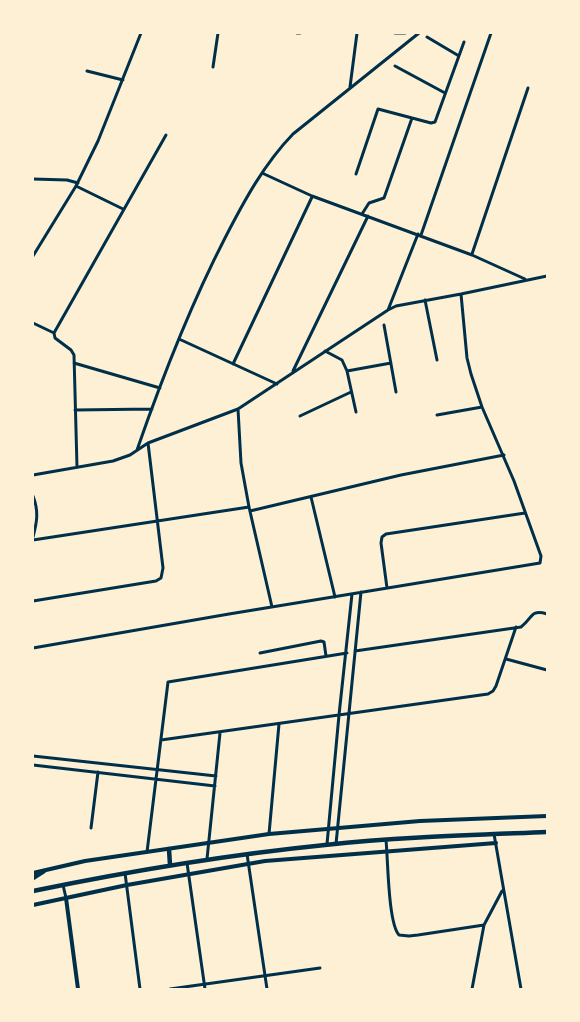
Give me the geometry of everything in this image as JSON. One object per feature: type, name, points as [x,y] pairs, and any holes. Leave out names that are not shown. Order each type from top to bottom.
[{"type":"highway","points":[[33,891],[247,853],[327,844],[547,832]]},
{"type":"highway","points":[[169,849],[170,865]]},
{"type":"highway","points":[[33,876],[44,871]]},
{"type":"street","points":[[33,256],[77,185],[101,135],[141,33]]},
{"type":"street","points":[[213,67],[218,33]]},
{"type":"street","points":[[349,88],[357,33]]},
{"type":"street","points":[[395,33],[405,33]]},
{"type":"street","points":[[136,452],[179,339],[211,266],[262,173],[277,151],[293,134],[419,33]]},
{"type":"street","points":[[388,310],[419,235],[491,33]]},
{"type":"street","points":[[427,37],[459,56]]},
{"type":"street","points":[[356,174],[377,110],[382,109],[434,123],[464,42]]},
{"type":"street","points":[[395,66],[445,93]]},
{"type":"street","points":[[87,71],[123,80]]},
{"type":"street","points":[[472,255],[528,88]]},
{"type":"street","points":[[362,214],[369,203],[384,198],[412,118]]},
{"type":"street","points":[[77,467],[74,352],[55,338],[54,333],[166,135]]},
{"type":"street","points":[[262,173],[312,196],[472,255],[526,280]]},
{"type":"street","points":[[33,179],[67,180],[123,209]]},
{"type":"street","points":[[233,364],[312,196]]},
{"type":"street","points":[[293,372],[368,216]]},
{"type":"street","points":[[33,475],[113,461],[136,452],[148,443],[238,409],[388,310],[404,304],[547,276]]},
{"type":"street","points":[[33,648],[540,563],[541,556],[504,455],[473,381],[467,358],[461,294]]},
{"type":"street","points":[[425,300],[437,360]]},
{"type":"street","points":[[33,323],[54,333]]},
{"type":"street","points":[[384,325],[396,392]]},
{"type":"street","points":[[179,339],[277,384]]},
{"type":"street","points":[[325,351],[341,358],[347,371],[356,412]]},
{"type":"street","points":[[74,363],[160,388]]},
{"type":"street","points":[[347,371],[391,363]]},
{"type":"street","points":[[300,416],[351,392]]},
{"type":"street","points":[[437,415],[482,407]]},
{"type":"street","points":[[75,410],[152,409]]},
{"type":"street","points":[[238,409],[241,463],[249,509],[272,607]]},
{"type":"street","points":[[33,601],[160,579],[163,568],[148,443]]},
{"type":"street","points":[[33,496],[38,508],[38,520],[33,539],[249,509],[504,455]]},
{"type":"street","points":[[311,497],[335,597]]},
{"type":"street","points":[[387,588],[381,543],[382,537],[386,534],[525,513]]},
{"type":"street","points":[[541,556],[547,558]]},
{"type":"street","points":[[336,844],[361,592]]},
{"type":"street","points":[[327,844],[352,594]]},
{"type":"street","points":[[355,651],[516,627],[524,625],[533,613],[547,614]]},
{"type":"street","points":[[161,740],[488,694],[496,686],[516,627]]},
{"type":"street","points":[[260,653],[321,641],[324,642],[326,656]]},
{"type":"street","points":[[147,852],[168,682],[346,653]]},
{"type":"street","points":[[506,659],[547,670]]},
{"type":"street","points":[[269,834],[279,724]]},
{"type":"street","points":[[207,859],[220,732]]},
{"type":"street","points":[[33,756],[216,776]]},
{"type":"street","points":[[33,765],[215,786]]},
{"type":"street","points":[[91,828],[98,772]]},
{"type":"street","points":[[44,871],[85,861],[269,834],[420,821],[547,816]]},
{"type":"street","points":[[494,834],[521,989]]},
{"type":"street","points":[[386,840],[394,928],[399,935],[418,935],[484,925]]},
{"type":"street","points":[[33,905],[127,885],[248,864],[314,856],[496,843]]},
{"type":"street","points":[[247,853],[267,989]]},
{"type":"street","points":[[187,862],[205,989]]},
{"type":"street","points":[[125,873],[140,989]]},
{"type":"street","points":[[63,885],[78,989]]},
{"type":"street","points":[[472,989],[484,925],[503,890]]},
{"type":"street","points":[[170,989],[320,968]]}]
